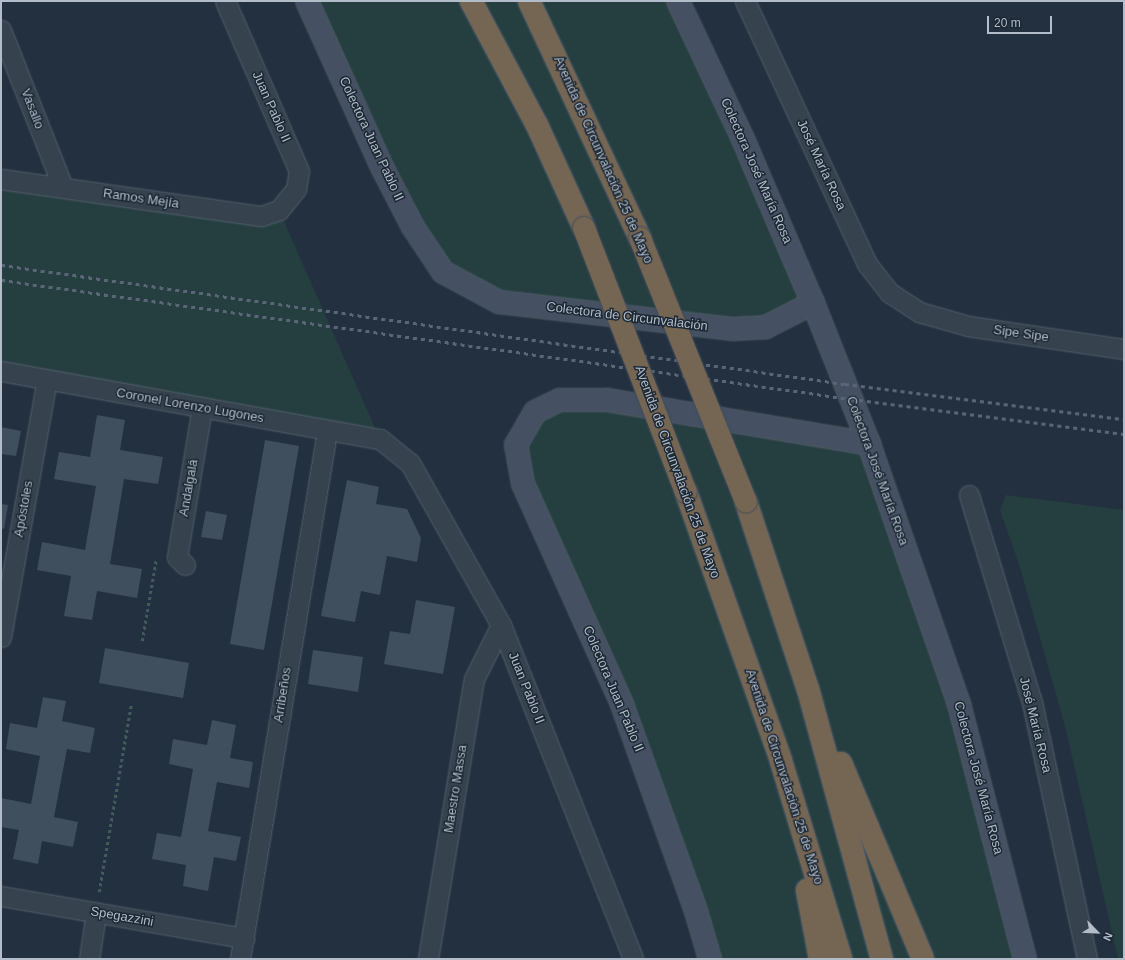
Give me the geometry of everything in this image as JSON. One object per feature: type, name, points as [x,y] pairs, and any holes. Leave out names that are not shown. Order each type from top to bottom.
[{"type":"highway","name":"Avenida de Circunvalación 25 de Mayo","points":[[472,1],[537,125],[584,228],[686,492],[781,761],[841,959]]},
{"type":"highway","name":"Avenida de Circunvalación 25 de Mayo","points":[[529,1],[640,238],[746,502],[808,689],[882,959]]},
{"type":"highway","points":[[808,689],[923,959]]},
{"type":"highway","points":[[781,761],[820,959]]},
{"type":"main road","name":"Colectora Juan Pablo II","points":[[307,1],[383,169],[413,227],[443,272]]},
{"type":"main road","name":"Colectora José María Rosa","points":[[678,1],[744,139],[813,303],[869,444],[959,704],[1025,959]]},
{"type":"main road","name":"Colectora de Circunvalación","points":[[443,272],[499,302],[733,329],[766,327],[813,303]]},
{"type":"main road","name":"Colectora Juan Pablo II","points":[[710,959],[696,910],[622,704],[523,484],[516,445],[535,412],[560,400],[607,400],[869,444]]},
{"type":"street","name":"Juan Pablo II","points":[[225,1],[299,172],[296,189],[279,210]]},
{"type":"street","name":"José María Rosa","points":[[745,1],[867,264],[890,293],[919,312]]},
{"type":"street","name":"Vasallo","points":[[1,30],[63,187]]},
{"type":"street","name":"Ramos Mejía","points":[[1,179],[261,216],[279,210]]},
{"type":"street","name":"Sipe Sipe","points":[[919,312],[968,326],[1124,349]]},
{"type":"street","name":"Coronel Lorenzo Lugones","points":[[1,371],[326,431],[380,439]]},
{"type":"street","name":"Apóstoles","points":[[1,638],[47,380]]},
{"type":"street","name":"Andalgalá","points":[[185,565],[177,557],[202,408]]},
{"type":"street","name":"Arribeños","points":[[240,959],[326,431]]},
{"type":"street","name":"Juan Pablo II","points":[[380,439],[410,463],[501,625],[634,959]]},
{"type":"street","name":"José María Rosa","points":[[969,495],[1032,702],[1087,959]]},
{"type":"street","name":"Maestro Massa","points":[[428,959],[474,679],[501,625]]},
{"type":"street","name":"Spegazzini","points":[[1,896],[244,938]]},
{"type":"street","points":[[89,959],[96,913]]},
{"type":"path","points":[[96,913],[131,704]]},
{"type":"green space","points":[[307,1],[678,1],[813,303],[766,327],[499,302],[443,272]]},
{"type":"green space","points":[[1,179],[279,210],[380,439],[1,371]]},
{"type":"green space","points":[[560,400],[869,444],[1025,959],[710,959],[516,445]]},
{"type":"green space","points":[[1006,495],[1124,510],[1124,959],[1118,959],[1066,730],[1019,564],[1000,511]]},
{"type":"building","points":[[97,415],[125,420],[120,450],[163,457],[158,484],[124,479],[110,564],[142,569],[137,598],[97,591],[92,620],[64,616],[71,576],[37,570],[42,542],[85,550],[96,486],[54,479],[59,452],[90,457]]},
{"type":"building","points":[[1,427],[21,431],[16,456],[1,454]]},
{"type":"building","points":[[265,440],[299,446],[264,650],[230,644]]},
{"type":"building","points":[[347,480],[379,487],[376,504],[407,509],[421,538],[417,562],[387,556],[380,595],[361,591],[355,622],[321,616]]},
{"type":"building","points":[[1,504],[8,505],[4,529],[1,528]]},
{"type":"building","points":[[206,511],[227,515],[222,540],[201,537]]},
{"type":"building","points":[[416,600],[455,607],[443,674],[384,664],[390,631],[410,634]]},
{"type":"building","points":[[105,648],[189,663],[183,698],[99,683]]},
{"type":"building","points":[[313,650],[363,657],[358,692],[308,684]]},
{"type":"building","points":[[43,697],[66,701],[62,721],[95,728],[90,753],[67,749],[54,817],[78,822],[73,847],[42,841],[38,864],[13,859],[19,830],[1,827],[1,798],[31,804],[40,756],[6,749],[10,723],[37,728]]},
{"type":"building","points":[[212,720],[236,725],[230,758],[253,762],[249,788],[217,782],[208,831],[241,837],[236,861],[214,857],[208,891],[183,886],[186,865],[152,859],[157,833],[181,837],[193,769],[169,764],[173,739],[207,745]]},
{"type":"railway","points":[[1,265],[845,384],[1124,419]]},
{"type":"railway","points":[[1,280],[851,399],[1124,434]]}]
